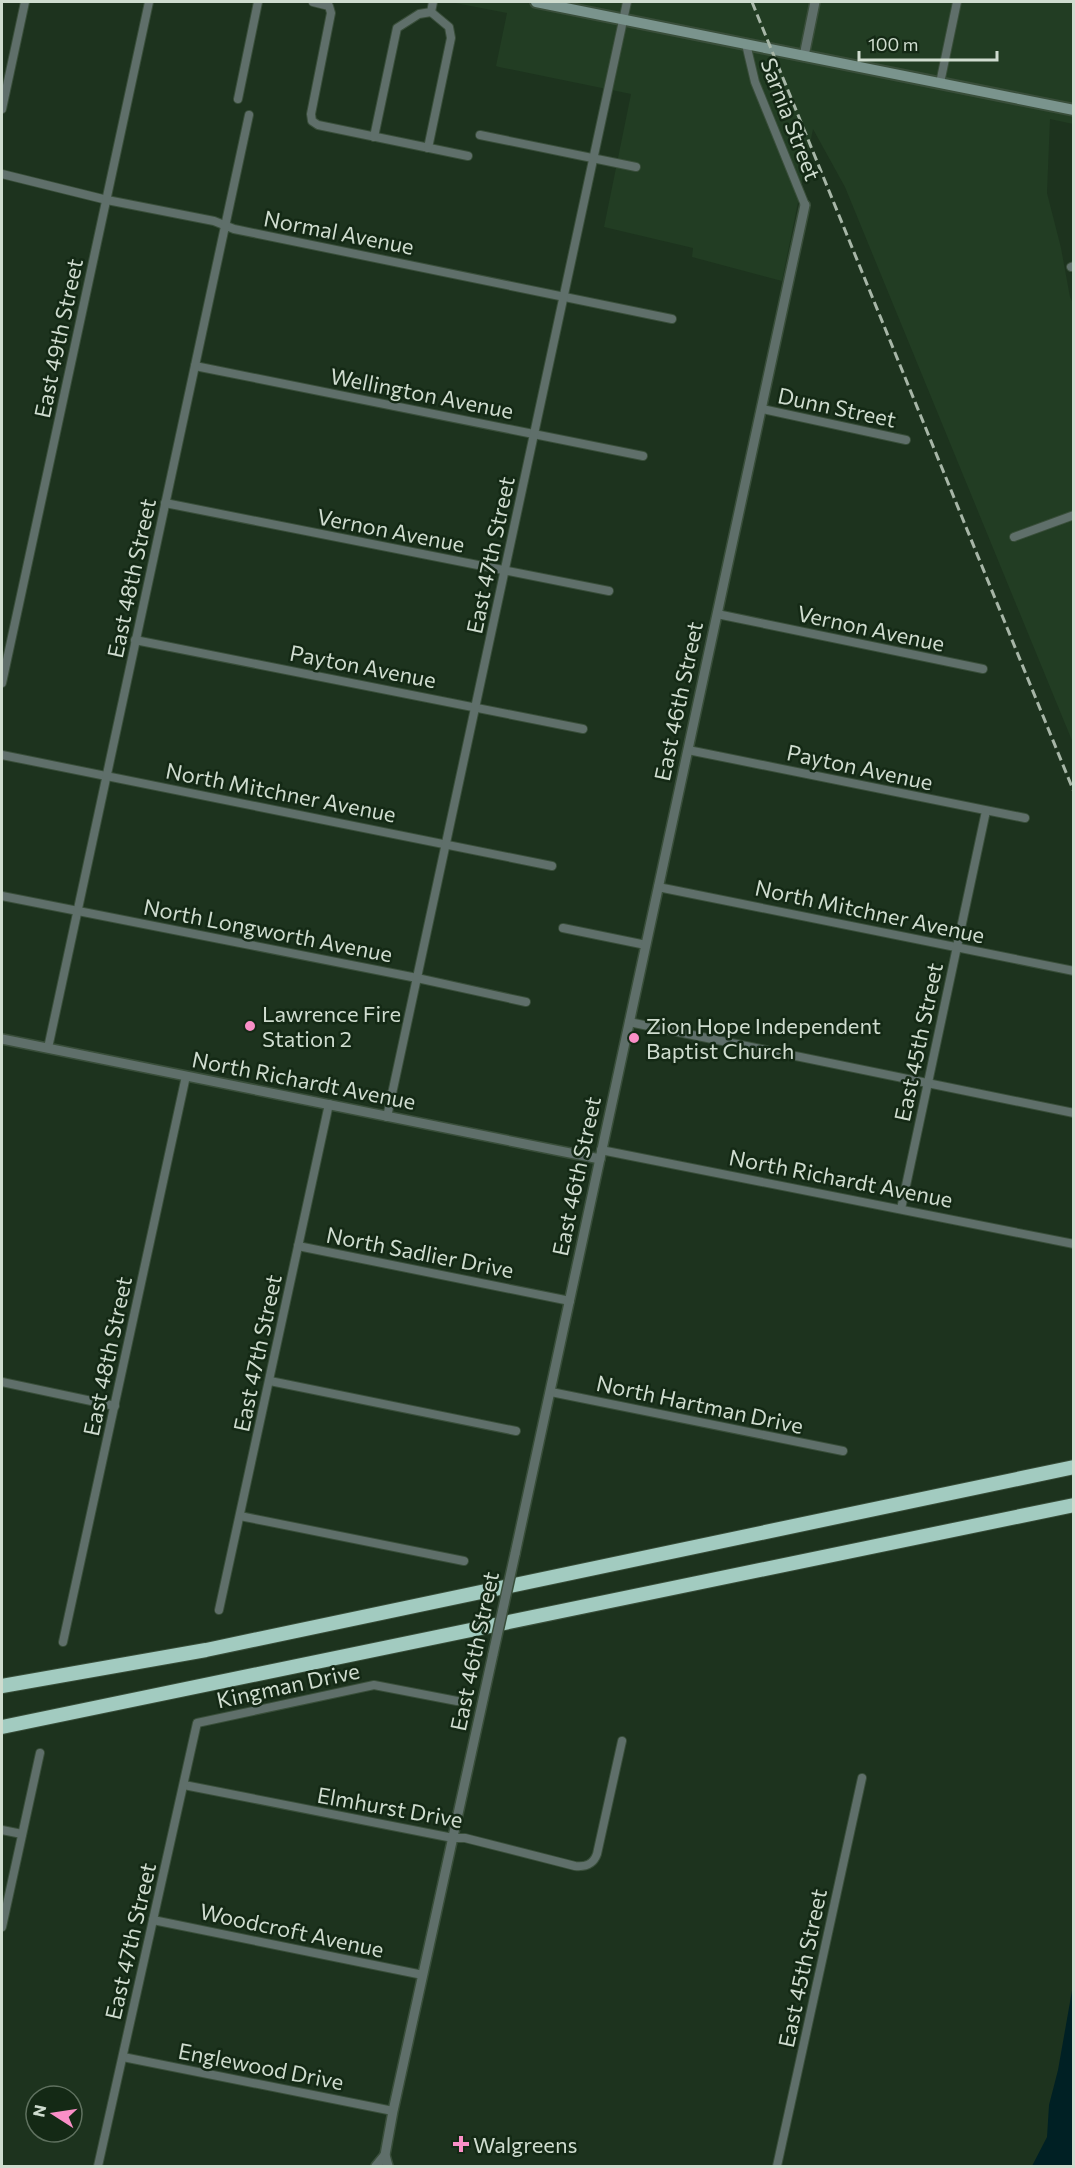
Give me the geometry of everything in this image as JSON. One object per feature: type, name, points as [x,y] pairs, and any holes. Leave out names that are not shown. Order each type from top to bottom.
[{"type":"highway","points":[[2,1688],[206,1650],[1074,1467]]},
{"type":"highway","points":[[2,1727],[1074,1505]]},
{"type":"main road","points":[[536,2],[1074,110]]},
{"type":"street","points":[[2,109],[26,2]]},
{"type":"street","name":"East 49th Street","points":[[2,683],[149,2]]},
{"type":"street","points":[[238,99],[258,2]]},
{"type":"street","points":[[313,2],[328,6],[331,14],[311,114],[312,120],[318,125],[468,156]]},
{"type":"street","points":[[431,12],[433,2]]},
{"type":"street","name":"East 47th Street","points":[[387,1117],[627,2]]},
{"type":"street","points":[[804,56],[815,2]]},
{"type":"street","points":[[940,83],[957,2]]},
{"type":"street","points":[[374,137],[397,28],[419,14],[431,12],[449,27],[452,38],[428,148]]},
{"type":"street","name":"Sarnia Street","points":[[746,44],[754,82],[805,205]]},
{"type":"street","name":"East 48th Street","points":[[48,1048],[249,115]]},
{"type":"street","points":[[480,135],[636,167]]},
{"type":"street","name":"Normal Avenue","points":[[2,174],[107,200],[214,221],[234,229],[672,320]]},
{"type":"street","name":"East 46th Street","points":[[388,2166],[385,2155],[393,2111],[551,1392],[600,1154],[805,205]]},
{"type":"street","name":"Wellington Avenue","points":[[195,366],[643,456]]},
{"type":"street","name":"Dunn Street","points":[[762,409],[906,440]]},
{"type":"street","name":"Vernon Avenue","points":[[165,503],[609,591]]},
{"type":"street","points":[[1014,537],[1074,515]]},
{"type":"street","name":"Vernon Avenue","points":[[717,614],[983,669]]},
{"type":"street","name":"Payton Avenue","points":[[135,640],[583,729]]},
{"type":"street","name":"Payton Avenue","points":[[688,750],[1025,818]]},
{"type":"street","name":"North Mitchner Avenue","points":[[2,755],[552,866]]},
{"type":"street","name":"East 45th Street","points":[[901,1209],[986,811]]},
{"type":"street","name":"North Mitchner Avenue","points":[[658,887],[1074,971]]},
{"type":"street","name":"North Longworth Avenue","points":[[2,896],[417,978],[526,1002]]},
{"type":"street","points":[[563,928],[646,945]]},
{"type":"street","points":[[629,1022],[1074,1113]]},
{"type":"street","name":"North Richardt Avenue","points":[[2,1039],[387,1117],[901,1209],[1074,1244]]},
{"type":"street","name":"East 48th Street","points":[[63,1642],[186,1076]]},
{"type":"street","name":"East 47th Street","points":[[219,1610],[329,1104]]},
{"type":"street","name":"North Sadlier Drive","points":[[298,1246],[570,1301]]},
{"type":"street","points":[[2,1382],[115,1406]]},
{"type":"street","points":[[270,1382],[516,1431]]},
{"type":"street","name":"North Hartman Drive","points":[[551,1392],[843,1451]]},
{"type":"street","points":[[240,1516],[464,1561]]},
{"type":"street","name":"Kingman Drive","points":[[197,1723],[374,1685],[457,1701]]},
{"type":"street","name":"East 47th Street","points":[[98,2166],[197,1723]]},
{"type":"street","name":"Elmhurst Drive","points":[[184,1785],[453,1838],[465,1838],[575,1866],[588,1865],[597,1854],[622,1741]]},
{"type":"street","points":[[2,1927],[40,1753]]},
{"type":"street","name":"East 45th Street","points":[[777,2166],[862,1778]]},
{"type":"street","points":[[2,1830],[22,1834]]},
{"type":"street","name":"Woodcroft Avenue","points":[[153,1920],[423,1976]]},
{"type":"street","name":"Englewood Drive","points":[[123,2057],[393,2111]]},
{"type":"street","name":"East 46th Street","points":[[376,2166],[385,2155]]},
{"type":"shaded area","points":[[450,2],[1073,2],[1073,124],[1050,119],[1047,193],[1073,303],[1073,743],[845,187],[813,129],[782,281],[692,257],[693,248],[604,227],[631,94],[496,66],[507,13]]},
{"type":"water","points":[[1073,1985],[1073,2166],[1032,2166],[1047,2137],[1049,2105],[1058,2070]]},
{"type":"railway","points":[[752,2],[1074,792]]},
{"type":"place","name":"Lawrence Fire Station 2","points":[[250,1026]]},
{"type":"place","name":"Zion Hope Independent Baptist Church","points":[[634,1038]]},
{"type":"place","name":"Walgreens","points":[[461,2144]]}]
